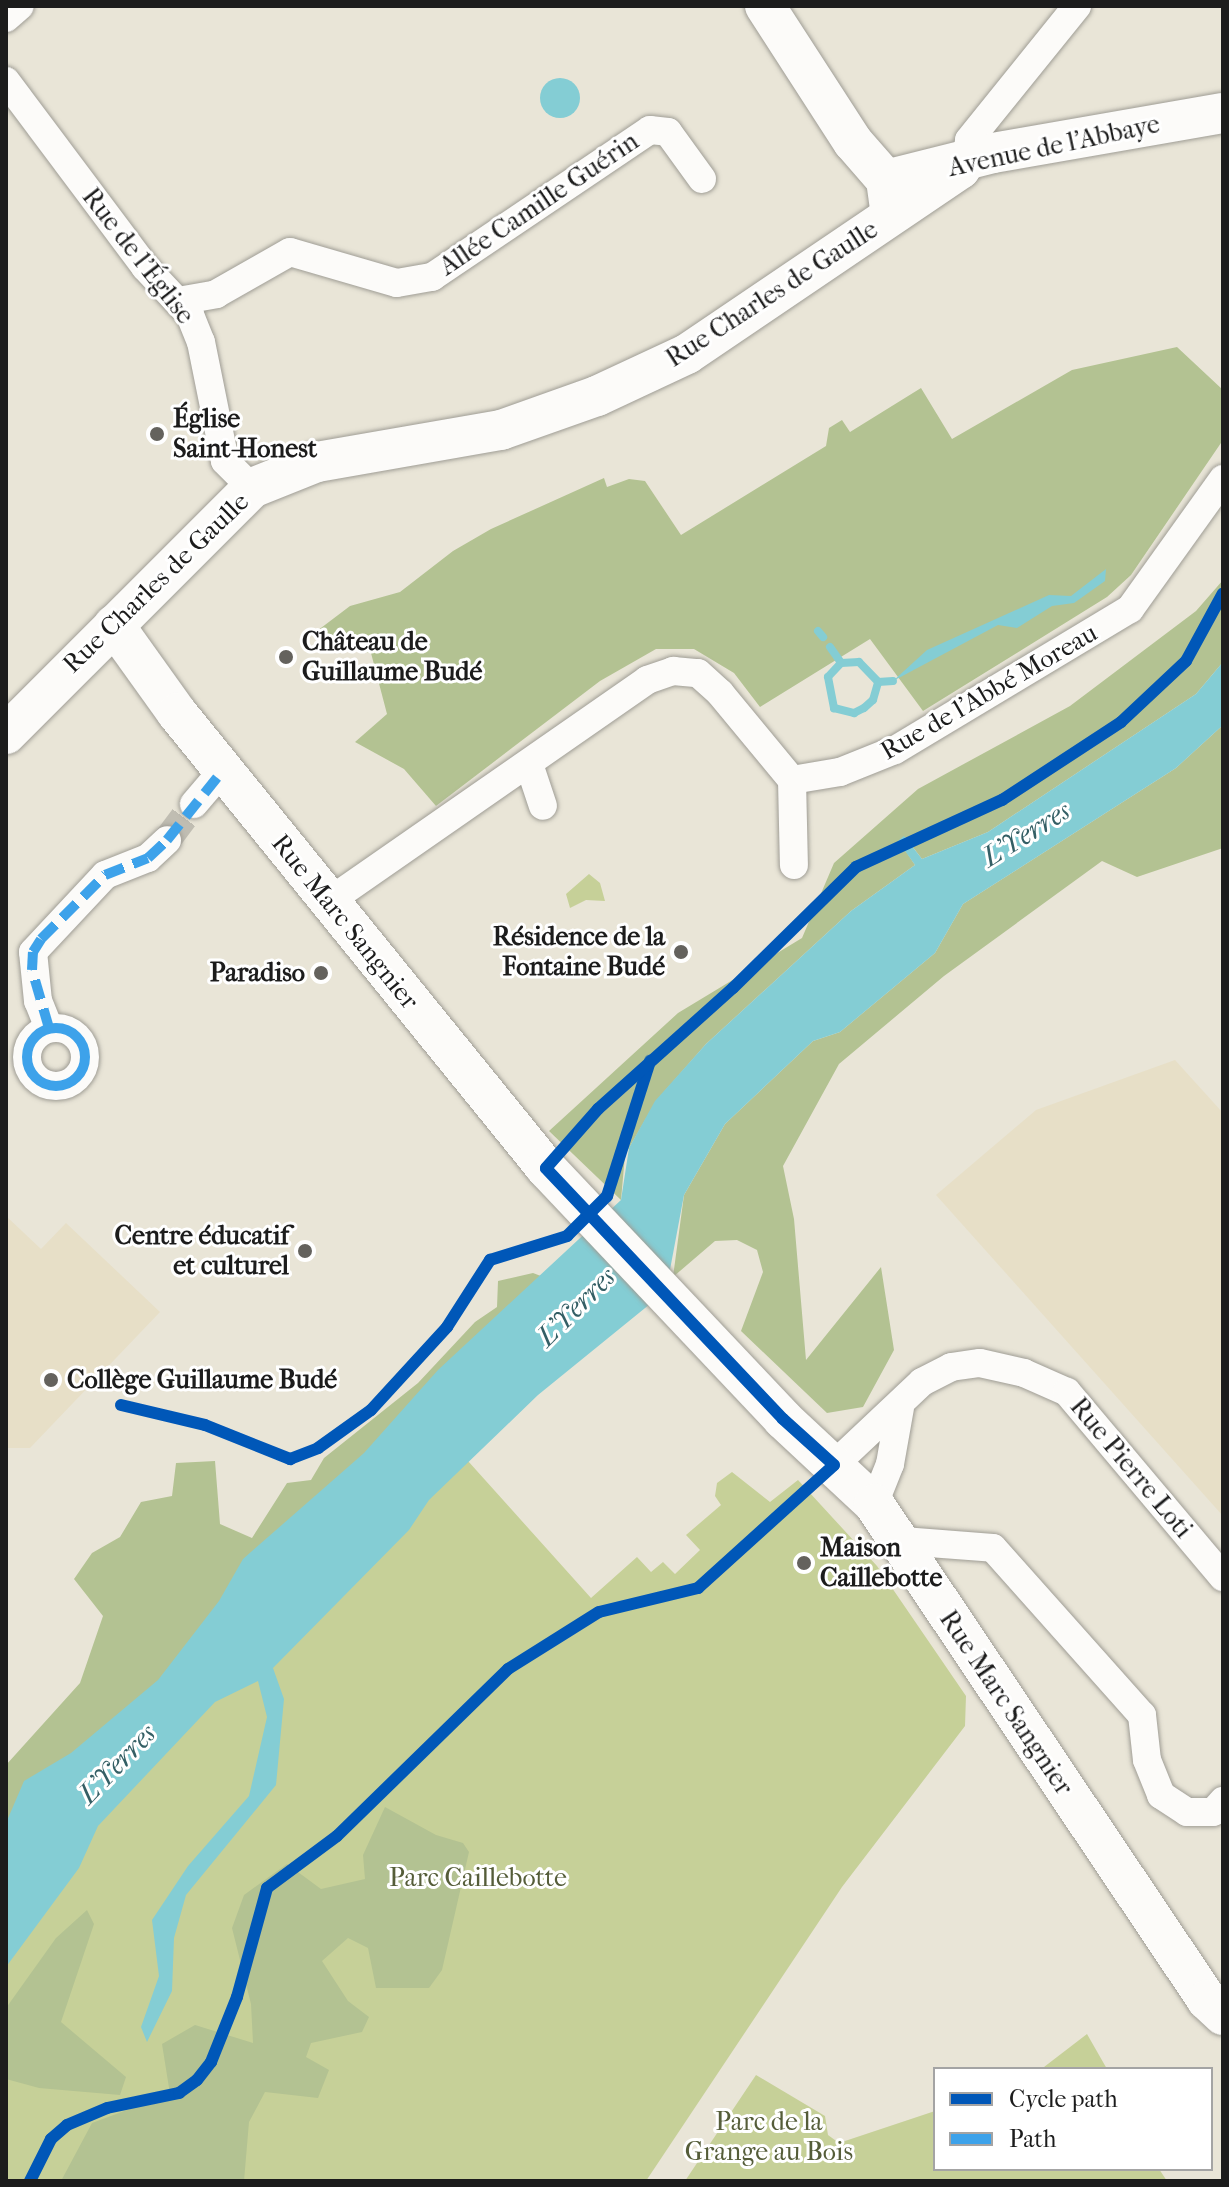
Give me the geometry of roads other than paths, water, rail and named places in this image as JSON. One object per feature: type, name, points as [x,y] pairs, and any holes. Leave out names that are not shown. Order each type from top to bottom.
[{"type":"street","points":[[6,18],[20,6]]},
{"type":"street","points":[[765,6],[853,142],[886,180],[887,220]]},
{"type":"street","points":[[966,160],[969,140],[1077,6]]},
{"type":"street","name":"Rue de l'Église","points":[[6,81],[145,267],[178,301],[201,342],[225,461],[252,488]]},
{"type":"street","name":"Avenue de l'Abbaye","points":[[886,180],[966,160],[1223,113]]},
{"type":"street","name":"Allée Camille Guérin","points":[[178,301],[216,294],[290,252],[397,283],[432,277],[650,130],[668,132],[702,179]]},
{"type":"street","name":"Rue Charles de Gaulle","points":[[6,734],[252,488],[317,462],[501,430],[597,396],[687,354],[887,220],[960,169],[966,160]]},
{"type":"street","name":"Rue de l'Abbé Moreau","points":[[792,780],[840,772],[895,750],[1130,609],[1223,479]]},
{"type":"street","name":"Rue Marc Sangnier","points":[[114,625],[328,902],[586,1212],[874,1504],[903,1541],[959,1637],[1207,2000],[1223,2015]]},
{"type":"street","points":[[328,902],[647,680],[673,671],[698,673],[720,693],[792,780],[794,865]]},
{"type":"street","points":[[529,764],[543,806]]},
{"type":"street","points":[[194,804],[223,770]]},
{"type":"street","points":[[49,1028],[38,1001],[33,952],[105,875],[148,858],[167,840]]},
{"type":"street","name":"Rue Pierre Loti","points":[[834,1465],[900,1408],[922,1382],[951,1367],[980,1363],[1024,1373],[1067,1392],[1223,1577]]},
{"type":"street","points":[[874,1504],[890,1464],[900,1408]]},
{"type":"street","points":[[903,1541],[993,1548],[1142,1715],[1147,1760],[1161,1795],[1187,1812],[1213,1812],[1223,1801]]},
{"type":"water","points":[[560,78],[574,84],[580,98],[574,112],[560,118],[546,112],[540,98],[546,84]]},
{"type":"water","points":[[1106,569],[1105,581],[1074,603],[1052,606],[1017,628],[998,625],[893,681],[927,650],[1049,595],[1071,596]]},
{"type":"water","name":"L'Yerres","points":[[1223,662],[1223,725],[1176,768],[963,904],[935,953],[840,1032],[813,1041],[725,1124],[684,1195],[666,1291],[538,1395],[429,1500],[409,1530],[273,1668],[284,1699],[276,1785],[186,1895],[174,1938],[172,1991],[147,2042],[141,2027],[159,1976],[152,1920],[188,1866],[249,1796],[267,1717],[258,1681],[215,1702],[98,1826],[79,1868],[6,1967],[6,1823],[24,1781],[71,1753],[158,1680],[219,1601],[243,1559],[364,1453],[438,1370],[621,1200],[629,1148],[655,1101],[706,1044],[851,911],[915,865],[898,841],[904,836],[922,859],[988,832],[1196,694]]},
{"type":"waterway","points":[[818,631],[823,637]]},
{"type":"waterway","points":[[830,647],[841,663],[859,662],[878,682],[893,681]]},
{"type":"waterway","points":[[841,663],[828,677],[834,708],[854,713],[864,708],[873,700],[878,682]]},
{"type":"tunnel","points":[[167,840],[194,804]]},
{"type":"place","name":"Église Saint-Honest","points":[[157,434]]},
{"type":"place","name":"Château de Guillaume Budé","points":[[286,657]]},
{"type":"place","name":"Résidence de la Fontaine Budé","points":[[681,952]]},
{"type":"place","name":"Paradiso","points":[[321,973]]},
{"type":"place","name":"Centre éducatif et culturel","points":[[305,1251]]},
{"type":"place","name":"Collège Guillaume Budé","points":[[51,1380]]},
{"type":"place","name":"Maison Caillebotte","points":[[804,1563]]},
{"type":"park label","name":"Parc Caillebotte","points":[[478,1878]]},
{"type":"park label","name":"Parc de la Grange au Bois","points":[[769,2137]]}]
